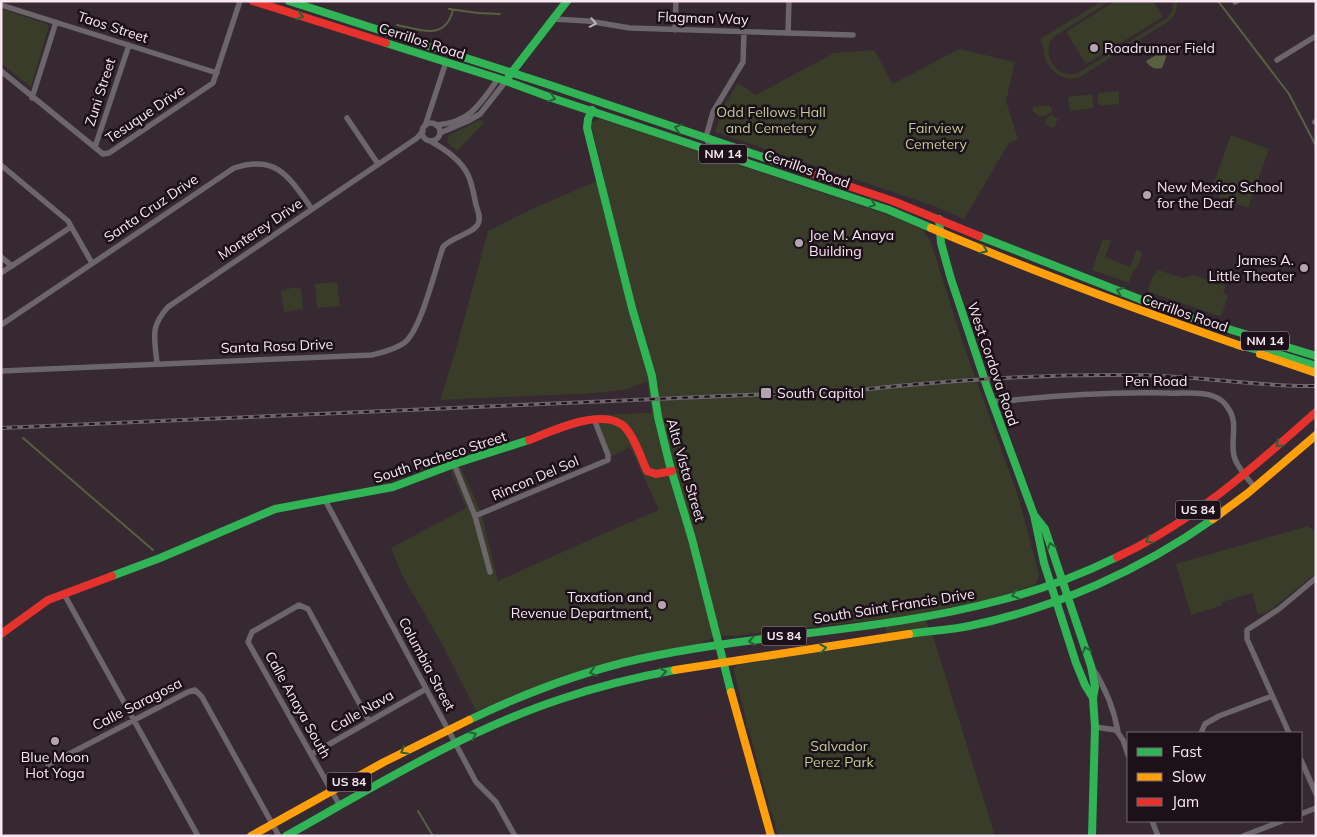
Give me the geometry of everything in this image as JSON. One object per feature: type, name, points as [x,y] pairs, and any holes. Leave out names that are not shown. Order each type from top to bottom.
[{"type":"main road","name":"Cerrillos Road","points":[[253,1],[502,80],[889,210],[1151,316],[1238,344],[1316,374]]},
{"type":"main road","name":"Cerrillos Road","points":[[289,1],[511,72],[893,201],[1049,265],[1170,311],[1316,356]]},
{"type":"main road","points":[[502,80],[511,72],[567,1]]},
{"type":"main road","name":"Alta Vista Street","points":[[592,110],[587,128],[632,308],[652,376],[658,417],[771,836]]},
{"type":"main road","name":"West Cordova Road","points":[[939,219],[940,242],[960,307],[1034,515],[1036,536],[1055,601],[1084,686],[1093,698]]},
{"type":"main road","points":[[1046,275],[1049,265]]},
{"type":"main road","points":[[1238,344],[1316,366]]},
{"type":"main road","name":"South Saint Francis Drive","points":[[251,836],[447,728],[509,700],[568,679],[645,658],[938,614],[994,602],[1050,585],[1117,557],[1164,532],[1208,503],[1246,474],[1316,412]]},
{"type":"main road","name":"South Pacheco Street","points":[[1,634],[41,605],[64,594],[160,558],[275,509],[393,487],[454,464],[523,443],[575,422],[611,419],[622,424],[629,433],[643,464],[650,473],[657,475],[672,471]]},
{"type":"main road","name":"US 84","points":[[286,836],[456,743],[494,725],[569,696],[642,676],[723,662],[967,626],[1068,597],[1106,581],[1167,549],[1209,522],[1255,488],[1316,435]]},
{"type":"main road","name":"West Cordova Road","points":[[1034,515],[1045,529],[1091,666],[1094,687],[1095,727],[1092,836]]},
{"type":"street","name":"Tesuque Drive","points":[[1,71],[103,154],[108,154],[213,83],[240,1]]},
{"type":"street","points":[[675,30],[676,1]]},
{"type":"street","points":[[788,33],[789,1]]},
{"type":"street","name":"Taos Street","points":[[1,5],[217,73]]},
{"type":"street","name":"Flagman Way","points":[[553,19],[588,21],[607,26],[634,28],[853,35]]},
{"type":"street","points":[[32,98],[56,22]]},
{"type":"street","points":[[711,150],[706,137],[713,112],[743,62],[744,32]]},
{"type":"street","points":[[1277,60],[1316,36]]},
{"type":"street","name":"Zuni Street","points":[[95,147],[128,45]]},
{"type":"street","points":[[428,140],[424,129],[427,115],[446,62]]},
{"type":"street","points":[[424,129],[428,124],[453,123],[467,116],[502,80]]},
{"type":"street","points":[[428,140],[480,114],[502,80]]},
{"type":"street","points":[[427,115],[439,129],[442,147]]},
{"type":"street","points":[[347,118],[378,164]]},
{"type":"street","name":"Monterey Drive","points":[[156,364],[154,329],[158,318],[168,307],[417,138],[424,129]]},
{"type":"street","points":[[417,138],[428,140],[442,147]]},
{"type":"street","name":"Santa Rosa Drive","points":[[1,371],[372,355],[392,350],[405,342],[416,327],[442,247],[474,228],[478,224],[480,216],[468,175],[442,147]]},
{"type":"street","name":"Santa Cruz Drive","points":[[1,325],[234,168],[250,163],[264,164],[280,171],[291,180],[312,209]]},
{"type":"street","points":[[1,165],[61,214],[71,226],[92,263]]},
{"type":"street","points":[[1,273],[71,226]]},
{"type":"street","points":[[1,257],[12,266]]},
{"type":"street","name":"Pen Road","points":[[992,401],[1130,393],[1214,396],[1231,413],[1234,427],[1233,453],[1235,460],[1255,488]]},
{"type":"street","name":"Rincon Del Sol","points":[[476,516],[608,460],[608,455],[594,419]]},
{"type":"street","points":[[454,464],[476,516],[490,572]]},
{"type":"street","name":"Columbia Street","points":[[325,500],[476,782],[496,802],[515,836]]},
{"type":"street","points":[[1288,732],[1247,639],[1247,630],[1279,609],[1316,578]]},
{"type":"street","points":[[64,594],[198,836]]},
{"type":"street","name":"Calle Anaya South","points":[[340,806],[248,642],[252,632],[299,605],[308,609],[370,721]]},
{"type":"street","points":[[1091,666],[1103,686],[1116,718],[1118,732],[1127,752]]},
{"type":"street","name":"Calle Nava","points":[[312,754],[426,688]]},
{"type":"street","name":"Calle Saragosa","points":[[48,765],[195,690],[198,691],[279,836]]},
{"type":"street","points":[[1201,732],[1205,724],[1219,716],[1272,696]]},
{"type":"street","points":[[1095,727],[1118,732]]},
{"type":"street","points":[[1302,762],[1316,794]]},
{"type":"street","points":[[1302,814],[1316,808]]},
{"type":"street","points":[[1152,822],[1158,836]]},
{"type":"street","points":[[1243,836],[1279,822]]},
{"type":"green space","points":[[1102,1],[1110,1],[1055,36],[1050,42],[1049,56],[1052,63],[1063,73],[1078,73],[1167,18],[1173,9],[1173,1],[1177,1],[1177,4],[1175,14],[1169,21],[1080,77],[1063,77],[1054,72],[1045,58],[1040,39]]},
{"type":"green space","name":"Roadrunner Field","points":[[1115,1],[1153,1],[1163,17],[1086,64],[1066,32]]},
{"type":"green space","points":[[1,9],[49,26],[31,87],[1,63]]},
{"type":"green space","name":"Fairview Cemetery","points":[[959,49],[1015,62],[1006,101],[1018,139],[1009,143],[964,219],[934,206],[715,132],[724,105],[738,83],[756,95],[834,53],[874,50],[893,84]]},
{"type":"green space","points":[[1119,91],[1119,104],[1102,106],[1098,102],[1099,93]]},
{"type":"green space","points":[[1092,94],[1094,108],[1070,111],[1068,97]]},
{"type":"green space","points":[[1048,105],[1052,108],[1052,113],[1041,117],[1033,112],[1033,107]]},
{"type":"green space","points":[[1051,115],[1058,119],[1054,128],[1045,124],[1047,118]]},
{"type":"green space","name":"Salvador Perez Park","points":[[599,119],[897,218],[922,229],[930,240],[964,346],[1018,496],[1039,574],[1034,585],[1000,597],[922,613],[934,639],[995,836],[778,836],[772,813],[769,811],[749,730],[746,727],[746,719],[734,669],[737,665],[890,641],[882,619],[716,637],[698,645],[524,691],[476,711],[441,642],[403,577],[391,548],[466,508],[450,469],[460,466],[481,512],[498,581],[659,510],[630,447],[611,457],[592,415],[652,413],[647,381],[628,389],[596,393],[440,400],[488,231],[527,211],[604,178],[591,124]]},
{"type":"green space","points":[[480,120],[484,123],[457,151],[447,142],[449,135]]},
{"type":"green space","points":[[1231,135],[1269,149],[1248,208],[1210,193]]},
{"type":"green space","points":[[1103,239],[1111,241],[1105,257],[1130,267],[1137,249],[1142,253],[1139,264],[1133,270],[1129,283],[1092,270]]},
{"type":"green space","points":[[1158,270],[1183,278],[1193,275],[1226,285],[1223,294],[1228,295],[1222,315],[1219,316],[1149,292],[1148,289],[1153,276]]},
{"type":"green space","points":[[337,282],[340,306],[317,308],[315,284]]},
{"type":"green space","points":[[295,287],[301,289],[303,309],[284,312],[281,291]]},
{"type":"green space","points":[[1308,526],[1316,533],[1316,573],[1268,612],[1258,614],[1252,593],[1222,602],[1223,605],[1191,615],[1176,564]]},
{"type":"shaded area","points":[[1170,47],[1162,68],[1153,68],[1146,61]]},
{"type":"waterway","points":[[1218,1],[1289,94],[1316,146]]},
{"type":"waterway","points":[[449,9],[500,14]]},
{"type":"waterway","points":[[397,25],[423,31],[438,30],[449,20],[453,10]]},
{"type":"waterway","points":[[23,438],[153,550]]},
{"type":"waterway","points":[[418,811],[433,836]]},
{"type":"railway","points":[[1,428],[859,390],[927,383],[1030,377],[1156,376],[1271,385],[1316,386]]},
{"type":"traffic: fast","points":[[289,1],[547,84],[804,171]]},
{"type":"traffic: fast","points":[[509,76],[567,1]]},
{"type":"traffic: fast","points":[[386,43],[506,81],[889,210],[931,228]]},
{"type":"traffic: fast","points":[[592,110],[587,128],[632,308],[652,376],[658,417],[670,466],[692,539],[731,692]]},
{"type":"traffic: fast","points":[[939,219],[941,243],[951,279],[988,390],[1034,515],[1044,563],[1076,663],[1085,685],[1093,698]]},
{"type":"traffic: fast","points":[[979,236],[1170,311],[1316,356]]},
{"type":"traffic: fast","points":[[1238,345],[1316,366]]},
{"type":"traffic: fast","points":[[112,576],[160,558],[275,509],[393,487],[454,464],[529,440]]},
{"type":"traffic: fast","points":[[1034,515],[1045,529],[1091,666],[1095,687],[1093,698],[1095,727],[1092,836]]},
{"type":"traffic: fast","points":[[909,634],[969,626],[1034,609],[1065,598],[1127,571],[1157,555],[1213,519]]},
{"type":"traffic: fast","points":[[469,720],[510,701],[552,685],[617,664],[684,650],[866,626],[956,611],[1046,587],[1117,557]]},
{"type":"traffic: fast","points":[[286,836],[420,761],[455,743],[525,712],[575,694],[618,682],[675,670]]},
{"type":"traffic: slow","points":[[931,228],[1086,290],[1244,347]]},
{"type":"traffic: slow","points":[[1260,354],[1316,373]]},
{"type":"traffic: slow","points":[[1213,519],[1248,493],[1316,435]]},
{"type":"traffic: slow","points":[[675,670],[909,634]]},
{"type":"traffic: slow","points":[[731,692],[771,836]]},
{"type":"traffic: slow","points":[[251,836],[384,762],[469,720]]},
{"type":"traffic: jam","points":[[253,1],[386,43]]},
{"type":"traffic: jam","points":[[804,171],[893,201],[979,236]]},
{"type":"traffic: jam","points":[[1117,557],[1171,527],[1222,492],[1316,412]]},
{"type":"traffic: jam","points":[[529,440],[575,423],[588,420],[611,420],[621,424],[629,432],[647,471],[656,474],[672,471]]},
{"type":"traffic: jam","points":[[1,634],[48,600],[112,576]]},
{"type":"place","name":"Roadrunner Field","points":[[1094,48]]},
{"type":"place","name":"New Mexico School for the Deaf","points":[[1147,195]]},
{"type":"place","name":"Joe M. Anaya Building","points":[[799,243]]},
{"type":"place","name":"James A. Little Theater","points":[[1304,268]]},
{"type":"place","name":"South Capitol","points":[[766,393]]},
{"type":"place","name":"Taxation and Revenue Department,","points":[[662,605]]},
{"type":"place","name":"Blue Moon Hot Yoga","points":[[55,741]]},
{"type":"park label","name":"Odd Fellows Hall and Cemetery","points":[[771,120]]}]
